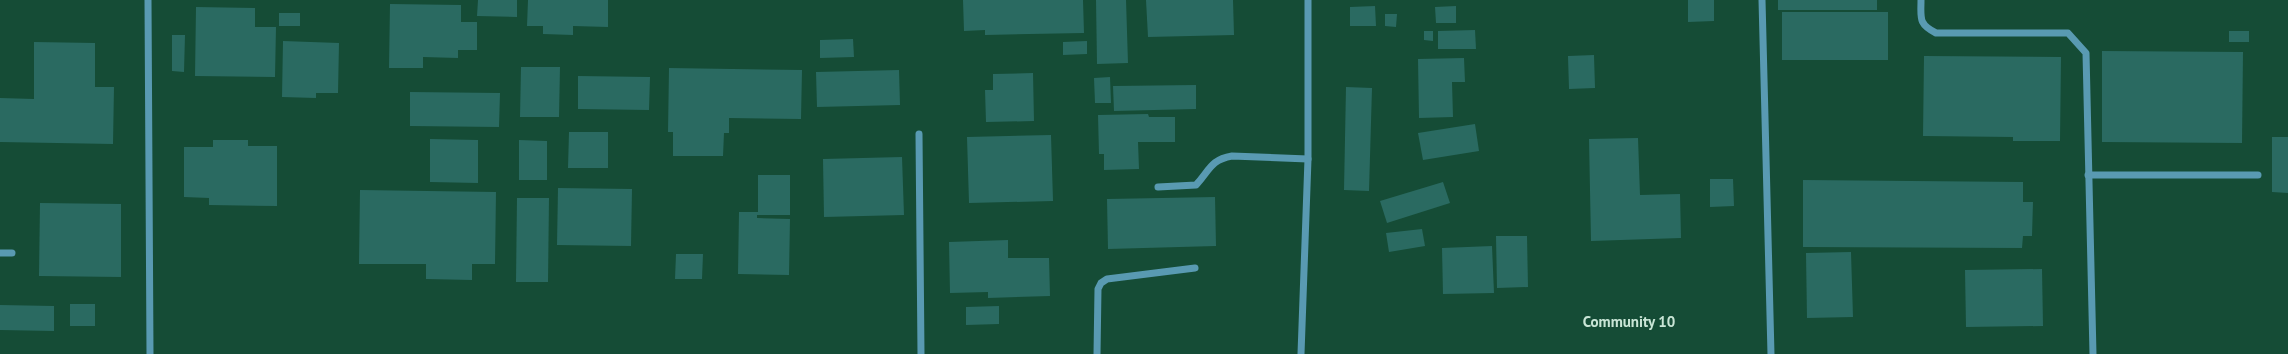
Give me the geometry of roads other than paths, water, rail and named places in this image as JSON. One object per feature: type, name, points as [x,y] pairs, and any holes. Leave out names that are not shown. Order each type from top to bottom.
[{"type":"street","points":[[148,0],[150,354]]},
{"type":"street","points":[[1301,354],[1308,158],[1308,0]]},
{"type":"street","points":[[1762,0],[1771,354]]},
{"type":"street","points":[[1921,0],[1921,20],[1925,27],[1936,33],[2068,33],[2086,53],[2093,354]]},
{"type":"street","points":[[919,134],[921,354]]},
{"type":"street","points":[[1158,187],[1196,185],[1206,175],[1211,164],[1226,157],[1308,158]]},
{"type":"street","points":[[2088,175],[2258,175]]},
{"type":"street","points":[[0,253],[12,253]]},
{"type":"street","points":[[1097,354],[1098,289],[1101,283],[1107,279],[1195,268]]},
{"type":"district","name":"Community 10","points":[[1629,322]]}]
